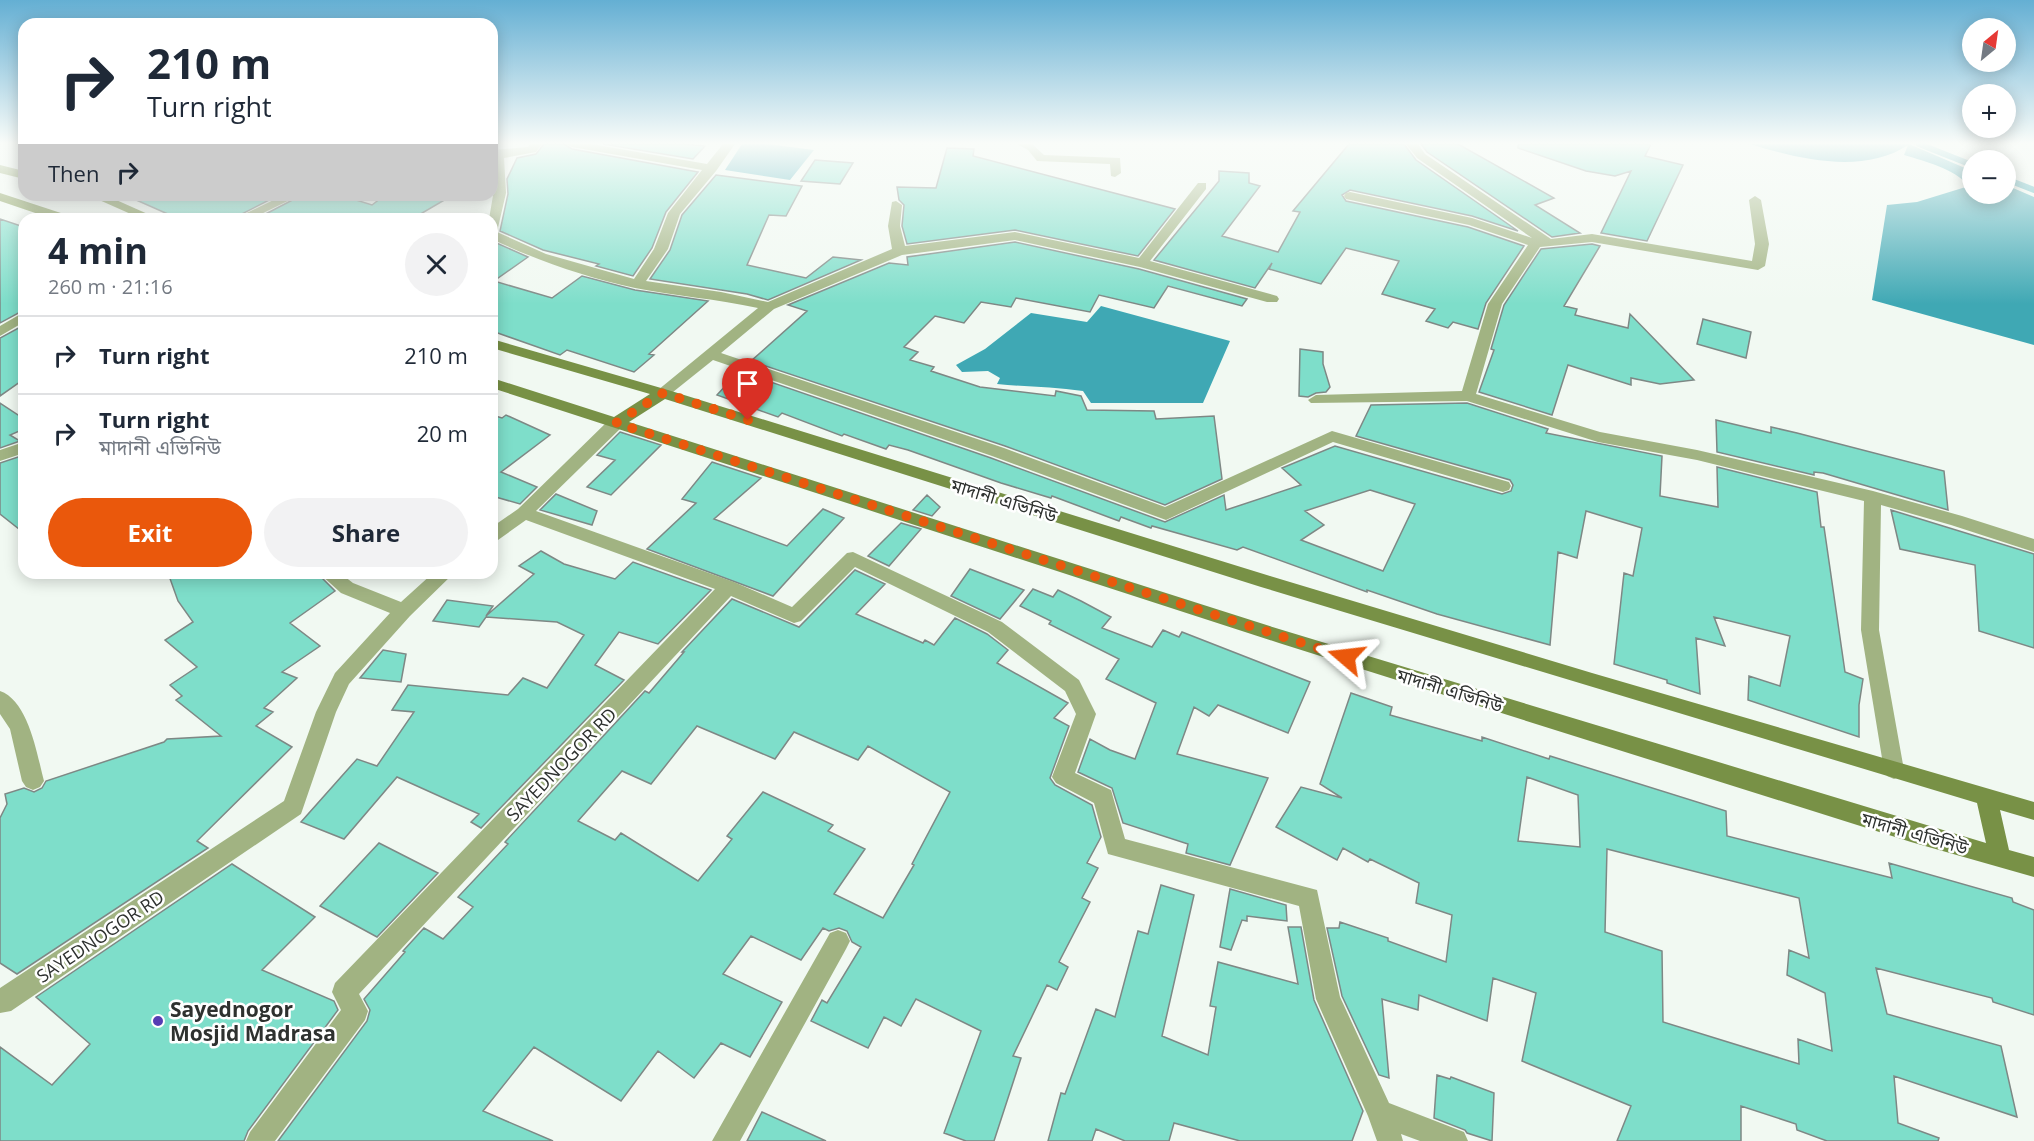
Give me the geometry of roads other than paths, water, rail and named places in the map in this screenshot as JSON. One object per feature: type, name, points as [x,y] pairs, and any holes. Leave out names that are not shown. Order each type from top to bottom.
[{"type":"main road","points":[[1,197],[48,213]]},
{"type":"main road","points":[[109,201],[138,213]]},
{"type":"main road","name":"মাদানী এভিনিউ","points":[[498,344],[1592,681],[2034,811]]},
{"type":"main road","name":"মাদানী এভিনিউ","points":[[498,385],[1279,636],[1899,829],[2034,867]]},
{"type":"main road","points":[[616,423],[663,393]]},
{"type":"main road","points":[[1986,797],[2000,858]]},
{"type":"street","points":[[497,213],[501,197]]},
{"type":"street","points":[[637,284],[661,249],[674,213],[687,197]]},
{"type":"street","points":[[1142,263],[1193,197]]},
{"type":"street","points":[[1356,197],[1472,222],[1543,243],[1592,238],[1758,266],[1762,244],[1755,200]]},
{"type":"street","points":[[1479,197],[1543,243]]},
{"type":"street","points":[[254,213],[280,201]]},
{"type":"street","points":[[897,205],[894,226],[899,251]]},
{"type":"street","points":[[498,235],[541,257],[585,271],[637,284],[721,296],[769,306]]},
{"type":"street","points":[[663,393],[769,306],[899,251],[1015,236],[1142,263],[1272,299]]},
{"type":"street","points":[[1468,396],[1495,304],[1543,243]]},
{"type":"street","points":[[0,332],[18,320]]},
{"type":"street","points":[[711,354],[987,448],[1166,514],[1332,436],[1503,486]]},
{"type":"street","points":[[1316,400],[1468,396],[1598,437],[1697,455],[1873,497],[1956,520],[2034,546]]},
{"type":"street","points":[[498,532],[524,513],[616,423]]},
{"type":"street","points":[[0,456],[18,449]]},
{"type":"street","points":[[1873,497],[1870,630],[1894,770]]},
{"type":"street","points":[[524,513],[728,588],[794,616],[853,558],[995,627],[1072,686],[1086,714],[1063,777],[1102,797],[1116,847],[1309,898],[1328,999],[1380,1113],[1390,1141]]},
{"type":"street","points":[[336,579],[347,588],[403,611]]},
{"type":"street","name":"SAYEDNOGOR RD","points":[[0,1000],[2,1002],[293,807],[326,712],[342,679],[403,611],[438,579]]},
{"type":"street","name":"SAYEDNOGOR RD","points":[[259,1141],[356,1011],[344,992],[728,588]]},
{"type":"street","points":[[0,699],[20,726],[33,781]]},
{"type":"street","points":[[725,1141],[838,941]]},
{"type":"street","points":[[1380,1113],[1455,1141]]},
{"type":"water","points":[[1932,197],[1962,197],[1962,204],[2016,204],[2016,197],[2034,197],[2034,345],[1872,300],[1887,205],[1917,202]]},
{"type":"water","points":[[1101,306],[1230,341],[1203,403],[1091,403],[1083,391],[997,384],[1000,378],[988,371],[962,372],[956,365],[985,349],[1031,313],[1087,322]]},
{"type":"place","name":"Sayednogor Mosjid Madrasa","points":[[158,1021]]}]
